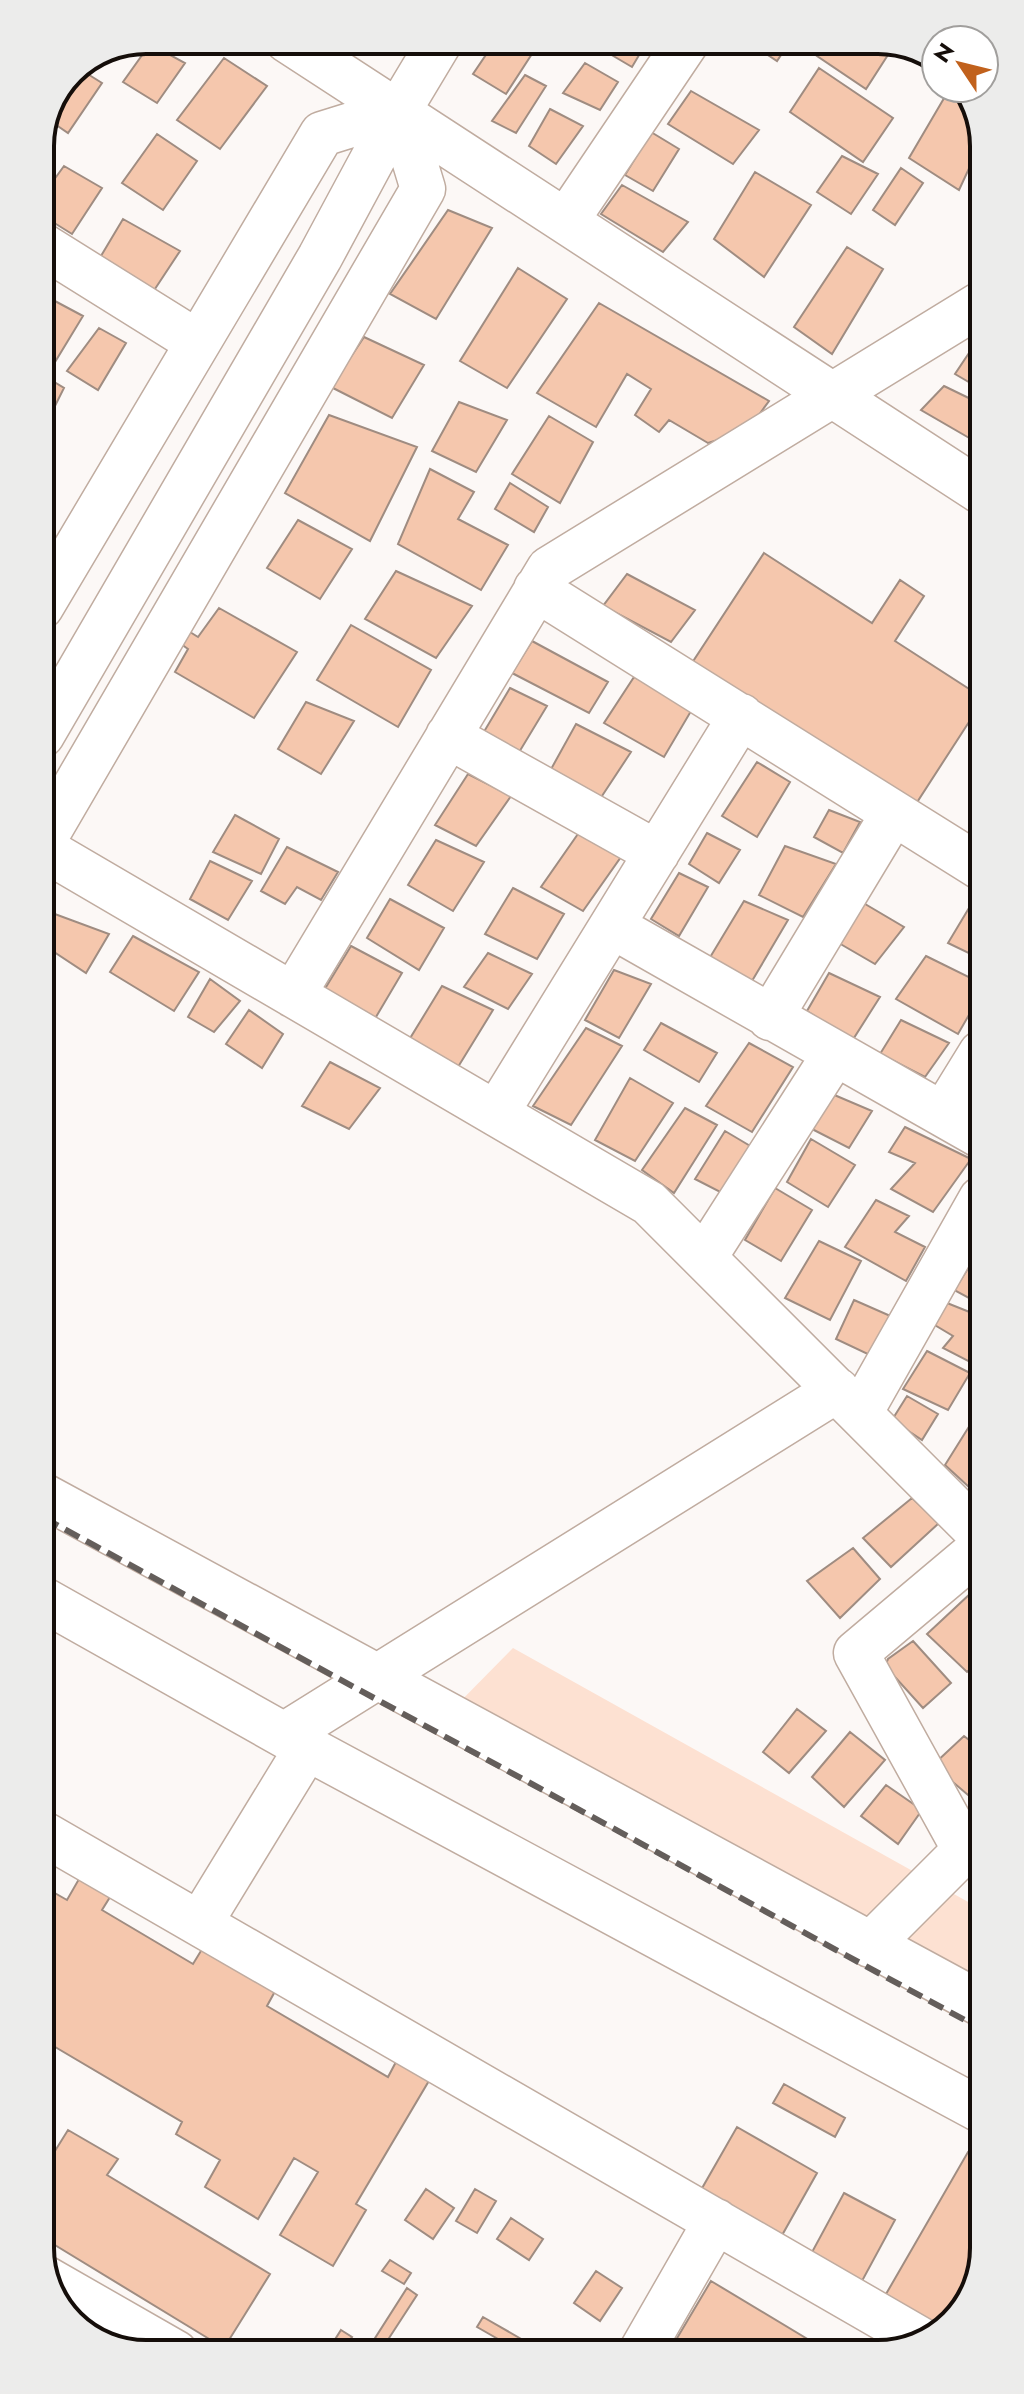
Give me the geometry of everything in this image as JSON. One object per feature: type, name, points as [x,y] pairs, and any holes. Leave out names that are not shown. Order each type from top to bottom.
[{"type":"street","points":[[309,54],[970,485]]},
{"type":"street","points":[[54,714],[320,257],[433,54]]},
{"type":"street","points":[[566,221],[679,54]]},
{"type":"street","points":[[54,585],[322,134],[399,110]]},
{"type":"street","points":[[54,825],[423,189],[399,110]]},
{"type":"street","points":[[54,253],[197,342]]},
{"type":"street","points":[[293,995],[549,569],[970,310]]},
{"type":"street","points":[[536,589],[970,861]]},
{"type":"street","points":[[497,1112],[741,716]]},
{"type":"street","points":[[448,736],[657,853]]},
{"type":"street","points":[[770,1018],[893,814]]},
{"type":"street","points":[[54,853],[649,1203],[970,1524]]},
{"type":"street","points":[[612,926],[834,1055],[970,1129]]},
{"type":"street","points":[[704,1258],[834,1055]]},
{"type":"street","points":[[944,1113],[970,1071]]},
{"type":"street","points":[[200,1923],[296,1742],[380,1676],[848,1401],[970,1216]]},
{"type":"street","points":[[54,1501],[970,1998]]},
{"type":"street","points":[[970,1557],[856,1653],[970,1835]]},
{"type":"street","points":[[54,1606],[296,1742],[970,2104]]},
{"type":"street","points":[[54,1840],[911,2334]]},
{"type":"street","points":[[870,1945],[970,1845]]},
{"type":"street","points":[[648,2340],[716,2221]]},
{"type":"street","points":[[64,2289],[153,2340]]},
{"type":"shaded area","points":[[513,1648],[970,1903],[970,1975],[448,1714]]},
{"type":"building","points":[[143,54],[168,54],[185,63],[157,103],[123,82]]},
{"type":"building","points":[[487,54],[532,54],[506,94],[473,74]]},
{"type":"building","points":[[610,54],[640,54],[632,67]]},
{"type":"building","points":[[766,54],[782,54],[777,61]]},
{"type":"building","points":[[819,54],[888,55],[866,89],[817,56]]},
{"type":"building","points":[[224,58],[267,86],[220,149],[177,120]]},
{"type":"building","points":[[585,63],[618,82],[600,110],[563,93]]},
{"type":"building","points":[[819,68],[893,118],[863,162],[790,112]]},
{"type":"building","points":[[88,74],[102,83],[68,133],[56,125],[57,122],[63,105]]},
{"type":"building","points":[[525,75],[546,86],[516,133],[492,121]]},
{"type":"building","points":[[691,91],[759,130],[733,164],[668,124]]},
{"type":"building","points":[[941,104],[960,104],[968,128],[970,166],[959,190],[909,158]]},
{"type":"building","points":[[550,109],[583,126],[556,164],[529,146]]},
{"type":"building","points":[[651,132],[679,149],[653,191],[625,175]]},
{"type":"building","points":[[157,134],[197,161],[163,210],[122,183]]},
{"type":"building","points":[[842,156],[878,174],[851,214],[817,192]]},
{"type":"building","points":[[64,166],[102,188],[72,234],[54,223],[54,180]]},
{"type":"building","points":[[901,168],[923,183],[895,225],[873,210]]},
{"type":"building","points":[[755,172],[811,205],[764,277],[714,239]]},
{"type":"building","points":[[622,185],[688,222],[663,252],[601,214]]},
{"type":"building","points":[[448,210],[492,228],[436,319],[390,294]]},
{"type":"building","points":[[123,219],[180,251],[149,298],[95,266]]},
{"type":"building","points":[[847,247],[883,269],[832,354],[794,327]]},
{"type":"building","points":[[518,268],[567,299],[507,388],[460,361]]},
{"type":"building","points":[[54,301],[83,316],[54,361]]},
{"type":"building","points":[[599,303],[769,401],[747,431],[708,443],[669,420],[659,432],[635,415],[651,389],[627,374],[596,427],[537,393]]},
{"type":"building","points":[[99,328],[126,343],[98,390],[67,371]]},
{"type":"building","points":[[364,337],[424,365],[392,418],[331,387]]},
{"type":"building","points":[[970,352],[970,383],[955,374]]},
{"type":"building","points":[[54,382],[64,388],[54,408]]},
{"type":"building","points":[[944,386],[970,399],[970,438],[921,410]]},
{"type":"building","points":[[459,402],[507,420],[476,472],[432,451]]},
{"type":"building","points":[[329,415],[417,447],[370,541],[285,493]]},
{"type":"building","points":[[549,416],[593,442],[560,503],[512,474]]},
{"type":"building","points":[[430,469],[474,492],[458,519],[508,545],[481,590],[398,544]]},
{"type":"building","points":[[510,483],[548,507],[534,532],[495,509]]},
{"type":"building","points":[[298,520],[352,549],[320,599],[267,568]]},
{"type":"building","points":[[764,553],[872,623],[900,580],[924,596],[895,641],[970,690],[970,720],[912,810],[690,666]]},
{"type":"building","points":[[396,571],[472,606],[436,658],[365,619]]},
{"type":"building","points":[[627,574],[695,610],[671,642],[603,606]]},
{"type":"building","points":[[219,608],[297,652],[254,718],[175,672],[188,649],[174,639],[182,627],[198,637]]},
{"type":"building","points":[[351,625],[431,670],[398,727],[317,680]]},
{"type":"building","points":[[532,641],[608,682],[589,713],[512,673]]},
{"type":"building","points":[[634,677],[694,706],[664,757],[604,723]]},
{"type":"building","points":[[510,688],[547,706],[518,754],[482,735]]},
{"type":"building","points":[[306,702],[354,721],[321,774],[278,749]]},
{"type":"building","points":[[576,724],[631,752],[600,799],[550,771]]},
{"type":"building","points":[[757,762],[790,782],[757,837],[722,816]]},
{"type":"building","points":[[468,774],[511,796],[476,846],[435,825]]},
{"type":"building","points":[[829,810],[860,822],[843,853],[814,837]]},
{"type":"building","points":[[235,815],[279,839],[261,874],[213,852]]},
{"type":"building","points":[[580,831],[623,854],[583,911],[541,887]]},
{"type":"building","points":[[707,833],[740,850],[719,883],[689,864]]},
{"type":"building","points":[[436,840],[484,862],[453,911],[408,885]]},
{"type":"building","points":[[785,846],[836,864],[803,917],[759,895]]},
{"type":"building","points":[[287,847],[338,872],[321,900],[297,887],[285,904],[261,891]]},
{"type":"building","points":[[210,861],[252,881],[228,920],[190,899]]},
{"type":"building","points":[[679,873],[708,887],[679,936],[651,919]]},
{"type":"building","points":[[513,888],[564,914],[537,959],[485,934]]},
{"type":"building","points":[[390,899],[444,928],[419,970],[367,938]]},
{"type":"building","points":[[744,901],[788,920],[752,981],[709,959]]},
{"type":"building","points":[[860,901],[904,927],[875,964],[837,942]]},
{"type":"building","points":[[970,906],[970,954],[948,943]]},
{"type":"building","points":[[54,914],[109,934],[86,973],[54,952]]},
{"type":"building","points":[[133,936],[199,972],[174,1011],[110,972]]},
{"type":"building","points":[[351,946],[402,973],[373,1022],[323,992]]},
{"type":"building","points":[[488,953],[532,974],[508,1009],[464,987]]},
{"type":"building","points":[[926,956],[970,978],[970,1013],[958,1034],[896,999]]},
{"type":"building","points":[[614,970],[651,984],[619,1038],[585,1020]]},
{"type":"building","points":[[829,973],[880,997],[852,1041],[807,1011]]},
{"type":"building","points":[[210,979],[240,1001],[214,1032],[188,1017]]},
{"type":"building","points":[[442,986],[493,1010],[458,1067],[409,1040]]},
{"type":"building","points":[[249,1010],[283,1034],[262,1068],[226,1044]]},
{"type":"building","points":[[901,1020],[949,1043],[925,1077],[880,1054]]},
{"type":"building","points":[[661,1023],[717,1053],[699,1082],[644,1050]]},
{"type":"building","points":[[586,1028],[622,1046],[571,1125],[533,1106]]},
{"type":"building","points":[[749,1043],[793,1067],[752,1132],[706,1106]]},
{"type":"building","points":[[330,1062],[380,1088],[349,1129],[302,1106]]},
{"type":"building","points":[[630,1078],[673,1103],[635,1161],[595,1140]]},
{"type":"building","points":[[832,1094],[872,1111],[849,1148],[810,1128]]},
{"type":"building","points":[[685,1108],[717,1125],[674,1193],[642,1170]]},
{"type":"building","points":[[905,1127],[970,1160],[933,1212],[891,1189],[915,1163],[889,1152]]},
{"type":"building","points":[[725,1131],[757,1150],[728,1196],[695,1179]]},
{"type":"building","points":[[811,1139],[855,1165],[828,1207],[787,1182]]},
{"type":"building","points":[[775,1188],[812,1210],[781,1261],[745,1240]]},
{"type":"building","points":[[876,1200],[909,1216],[895,1232],[925,1247],[906,1281],[845,1247]]},
{"type":"building","points":[[819,1241],[861,1261],[830,1320],[785,1298]]},
{"type":"building","points":[[970,1266],[970,1299],[954,1290]]},
{"type":"building","points":[[854,1300],[895,1318],[874,1357],[836,1339]]},
{"type":"building","points":[[947,1303],[970,1312],[970,1362],[943,1348],[953,1336],[933,1324]]},
{"type":"building","points":[[927,1351],[970,1373],[948,1410],[903,1389]]},
{"type":"building","points":[[907,1396],[938,1414],[922,1440],[892,1420]]},
{"type":"building","points":[[970,1425],[970,1488],[945,1465]]},
{"type":"building","points":[[912,1498],[939,1523],[891,1567],[863,1538]]},
{"type":"building","points":[[853,1548],[880,1579],[840,1618],[807,1581]]},
{"type":"building","points":[[970,1594],[970,1669],[967,1672],[927,1634]]},
{"type":"building","points":[[913,1641],[951,1683],[923,1708],[885,1666],[888,1659]]},
{"type":"building","points":[[797,1709],[826,1731],[789,1773],[763,1752]]},
{"type":"building","points":[[850,1732],[885,1760],[844,1807],[812,1777]]},
{"type":"building","points":[[964,1736],[970,1741],[970,1793],[968,1795],[933,1765]]},
{"type":"building","points":[[886,1785],[922,1810],[898,1844],[861,1816]]},
{"type":"building","points":[[79,1879],[110,1897],[102,1910],[193,1964],[207,1941],[279,1984],[267,2006],[388,2077],[397,2060],[430,2079],[356,2204],[366,2210],[333,2266],[280,2235],[318,2172],[294,2158],[258,2219],[205,2187],[220,2160],[176,2134],[182,2122],[54,2046],[54,1893],[67,1900]]},
{"type":"building","points":[[784,2084],[845,2118],[835,2137],[773,2103]]},
{"type":"building","points":[[737,2127],[817,2173],[781,2237],[701,2190]]},
{"type":"building","points":[[68,2130],[118,2159],[107,2175],[270,2274],[229,2340],[211,2340],[54,2244],[54,2153]]},
{"type":"building","points":[[970,2153],[970,2248],[965,2278],[958,2294],[943,2313],[926,2327],[882,2301]]},
{"type":"building","points":[[426,2189],[454,2208],[433,2239],[405,2220]]},
{"type":"building","points":[[475,2189],[496,2201],[477,2233],[456,2221]]},
{"type":"building","points":[[844,2193],[895,2220],[862,2281],[811,2254]]},
{"type":"building","points":[[511,2218],[543,2239],[529,2260],[497,2239]]},
{"type":"building","points":[[390,2260],[411,2273],[404,2284],[382,2271]]},
{"type":"building","points":[[596,2271],[622,2288],[600,2321],[574,2303]]},
{"type":"building","points":[[711,2281],[809,2340],[676,2340]]},
{"type":"building","points":[[407,2288],[417,2295],[388,2340],[374,2340]]},
{"type":"building","points":[[483,2317],[523,2340],[500,2340],[477,2327]]},
{"type":"building","points":[[341,2330],[352,2337],[350,2340],[335,2340]]},
{"type":"railway","points":[[54,1523],[970,2023]]}]
